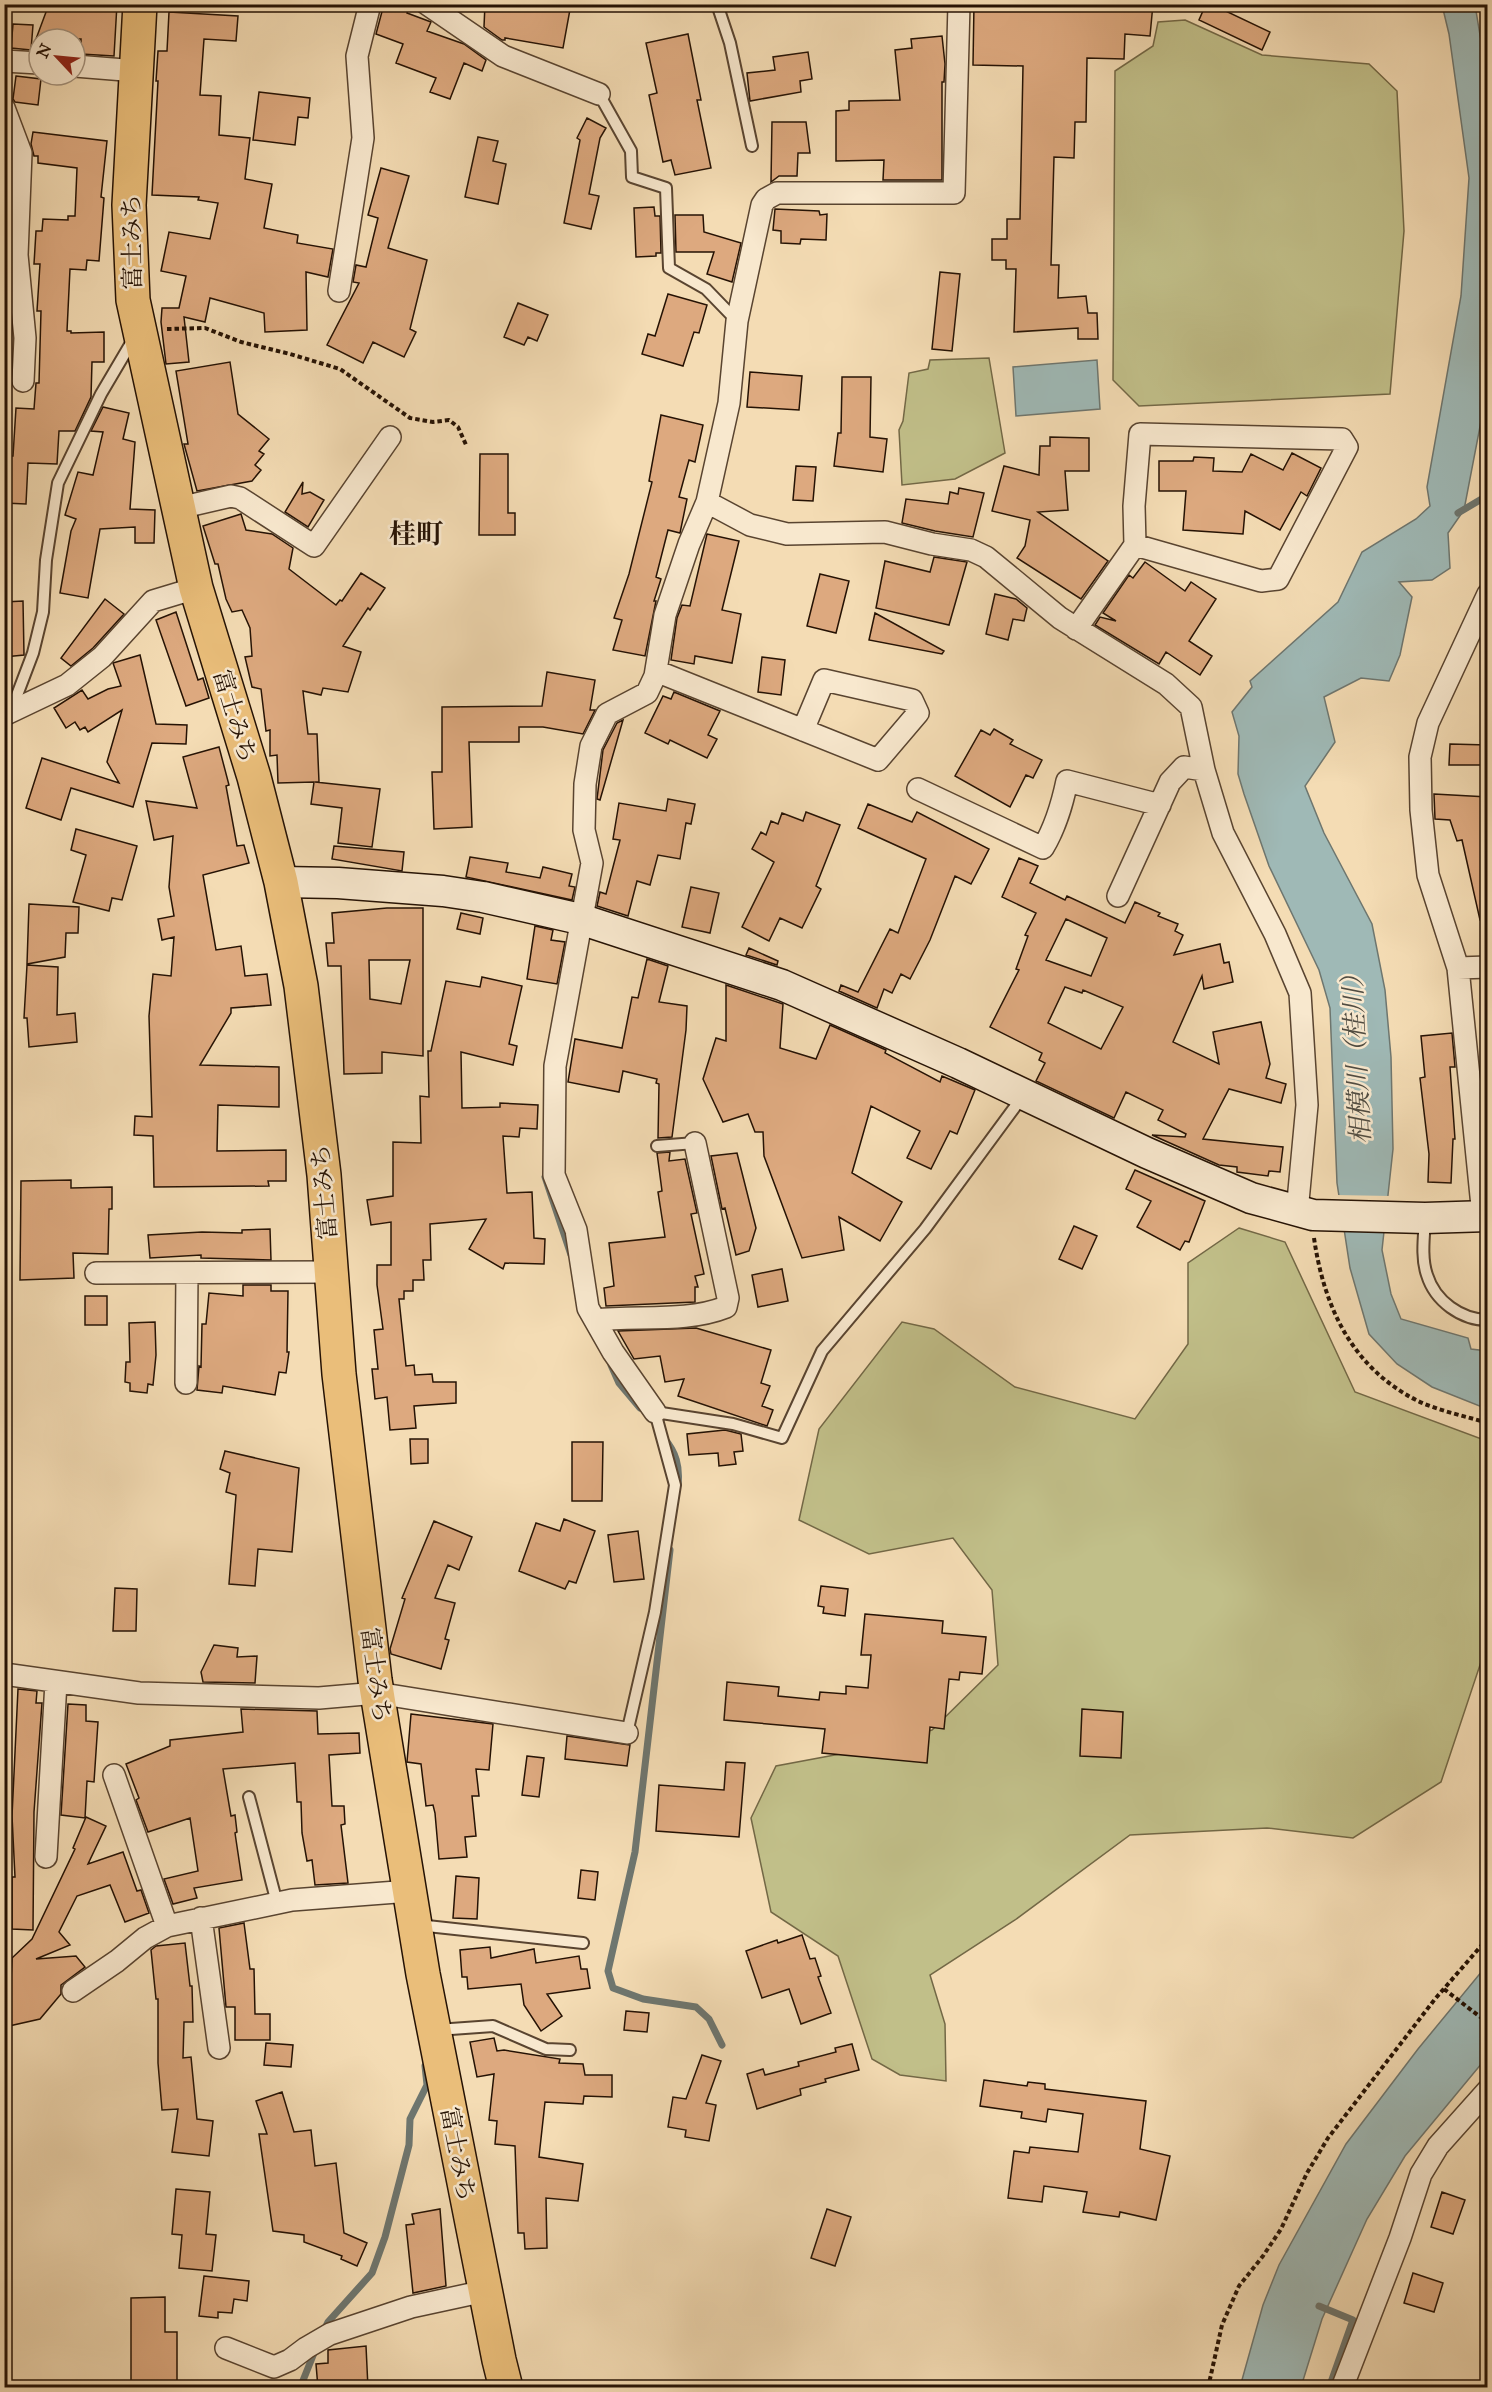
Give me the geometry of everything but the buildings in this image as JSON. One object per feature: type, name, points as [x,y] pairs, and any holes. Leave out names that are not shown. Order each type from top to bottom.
[{"type":"highway","name":"富士みち","points":[[140,4],[129,206],[133,300],[196,588],[254,777],[281,882],[301,986],[324,1175],[339,1374],[377,1693],[434,2030],[506,2388]]},
{"type":"main road","points":[[281,882],[338,883],[443,891],[483,897],[580,919],[782,986],[1025,1094],[1147,1153],[1251,1198],[1311,1214],[1420,1218],[1485,1216]]},
{"type":"street","points":[[339,291],[363,138],[357,56],[370,4]]},
{"type":"street","points":[[427,4],[502,56],[599,94]]},
{"type":"street","points":[[655,1412],[613,1352],[588,1308],[576,1230],[554,1175],[555,1066],[591,863],[584,830],[585,784],[591,746],[607,714],[647,693],[656,671],[665,615],[689,544],[707,502],[729,403],[737,321],[762,205],[766,199],[777,193],[954,193],[960,4]]},
{"type":"street","points":[[4,61],[27,62]]},
{"type":"street","points":[[87,67],[137,71]]},
{"type":"street","points":[[4,108],[21,153],[17,255],[25,338],[23,381]]},
{"type":"street","points":[[1076,629],[1135,544],[1134,506],[1140,434],[1342,439],[1347,447],[1278,579],[1260,581],[1135,544]]},
{"type":"street","points":[[179,508],[231,496],[240,498],[314,546],[390,436]]},
{"type":"street","points":[[707,502],[750,525],[787,534],[885,532],[971,550],[986,557],[1076,629],[1166,684],[1191,707],[1204,770],[1223,833],[1275,934],[1300,993],[1311,1214]]},
{"type":"street","points":[[7,715],[67,685],[102,657],[153,602],[196,588]]},
{"type":"street","points":[[1485,1216],[1458,968],[1428,875],[1421,810],[1420,757],[1428,723],[1487,597]]},
{"type":"street","points":[[656,671],[803,730],[878,760],[918,713],[912,700],[824,680],[803,730]]},
{"type":"street","points":[[1118,896],[1170,782],[1184,767],[1204,770]]},
{"type":"street","points":[[918,789],[1043,848],[1058,817],[1067,781],[1160,805]]},
{"type":"street","points":[[1458,968],[1488,967]]},
{"type":"street","points":[[595,1320],[678,1316],[714,1312],[726,1307],[728,1298],[695,1143]]},
{"type":"street","points":[[96,1274],[332,1272]]},
{"type":"street","points":[[186,1383],[187,1273]]},
{"type":"street","points":[[4,1674],[139,1693],[319,1698],[377,1693],[627,1733]]},
{"type":"street","points":[[46,1857],[56,1682]]},
{"type":"street","points":[[114,1775],[168,1926]]},
{"type":"street","points":[[73,1991],[145,1938],[168,1926],[292,1900],[410,1891]]},
{"type":"street","points":[[201,1918],[219,2048]]},
{"type":"street","points":[[1342,2388],[1400,2238],[1421,2174],[1438,2146],[1488,2090]]},
{"type":"street","points":[[226,2348],[274,2367],[290,2360],[330,2334],[411,2307],[485,2290]]},
{"type":"lane","points":[[717,4],[730,43],[752,146]]},
{"type":"lane","points":[[599,94],[631,151],[632,177],[666,188],[669,268],[706,289],[737,321]]},
{"type":"lane","points":[[7,715],[33,653],[43,612],[46,560],[58,483],[101,394],[139,330]]},
{"type":"lane","points":[[627,1733],[655,1612],[675,1485],[655,1412],[734,1424],[782,1438],[822,1351],[925,1229],[1025,1094]]},
{"type":"lane","points":[[657,1146],[695,1143]]},
{"type":"lane","points":[[1420,1218],[1427,1276],[1441,1299],[1456,1312],[1471,1319],[1488,1320]]},
{"type":"lane","points":[[249,1797],[277,1903]]},
{"type":"lane","points":[[415,1924],[583,1943]]},
{"type":"lane","points":[[434,2030],[493,2026],[546,2049],[570,2050]]},
{"type":"path","points":[[139,330],[205,328],[241,342],[340,369],[410,418],[433,422],[449,420],[458,427],[467,447]]},
{"type":"path","points":[[1311,1214],[1318,1265],[1331,1305],[1342,1332],[1361,1358],[1384,1378],[1419,1402],[1488,1423]]},
{"type":"path","points":[[1208,2388],[1222,2325],[1239,2286],[1281,2229],[1307,2173],[1328,2138],[1444,1989],[1488,1938]]},
{"type":"path","points":[[1444,1989],[1488,2023]]},
{"type":"shaded area","points":[[1185,20],[1262,55],[1369,64],[1397,91],[1404,231],[1390,394],[1139,406],[1113,380],[1115,71],[1153,46],[1158,22]]},
{"type":"shaded area","points":[[989,358],[1005,453],[955,479],[902,485],[899,430],[903,421],[909,373],[928,369],[930,360]]},
{"type":"shaded area","points":[[1239,1228],[1285,1242],[1355,1392],[1487,1441],[1487,1644],[1441,1782],[1353,1838],[1267,1828],[1130,1835],[1015,1920],[930,1975],[945,2024],[946,2081],[900,2075],[872,2059],[838,1956],[771,1912],[751,1818],[776,1766],[840,1754],[932,1730],[998,1665],[992,1590],[953,1538],[869,1554],[799,1520],[819,1429],[902,1322],[934,1329],[1015,1387],[1135,1419],[1188,1344],[1188,1263]]},
{"type":"water","name":"相模川（桂川）","points":[[1442,5],[1475,5],[1488,83],[1488,385],[1464,510],[1448,533],[1450,568],[1432,580],[1399,582],[1412,597],[1400,655],[1389,681],[1361,678],[1324,697],[1335,742],[1305,786],[1324,833],[1372,924],[1385,990],[1391,1057],[1393,1149],[1382,1250],[1391,1294],[1401,1319],[1468,1338],[1471,1349],[1487,1351],[1487,1409],[1432,1387],[1397,1364],[1369,1334],[1350,1268],[1337,1183],[1330,1008],[1319,970],[1269,866],[1244,794],[1238,774],[1239,736],[1232,712],[1252,687],[1250,681],[1338,602],[1362,552],[1416,519],[1430,506],[1427,487],[1461,296],[1469,178],[1449,34]]},
{"type":"water","points":[[1097,360],[1100,409],[1016,416],[1013,367]]},
{"type":"water","points":[[1487,1965],[1487,2057],[1405,2156],[1367,2219],[1322,2319],[1301,2387],[1240,2387],[1263,2305],[1279,2265],[1346,2144],[1418,2049]]},
{"type":"pier","points":[[1336,1195],[1391,1196],[1387,1231],[1341,1230]]},
{"type":"waterway","points":[[1458,513],[1485,497],[1488,480]]},
{"type":"waterway","points":[[545,1177],[571,1255]]},
{"type":"waterway","points":[[611,1365],[619,1383],[640,1408]]},
{"type":"waterway","points":[[664,1438],[676,1460],[678,1485]]},
{"type":"waterway","points":[[670,1550],[635,1852],[608,1971],[613,1988],[643,1999],[696,2007],[709,2019],[722,2045]]},
{"type":"waterway","points":[[324,2330],[328,2322],[372,2273],[385,2237],[409,2145],[410,2119],[427,2085],[425,2066]]},
{"type":"waterway","points":[[1319,2306],[1353,2320],[1329,2388]]},
{"type":"waterway","points":[[300,2388],[316,2348]]},
{"type":"district","name":"桂町","points":[[416,534]]}]
